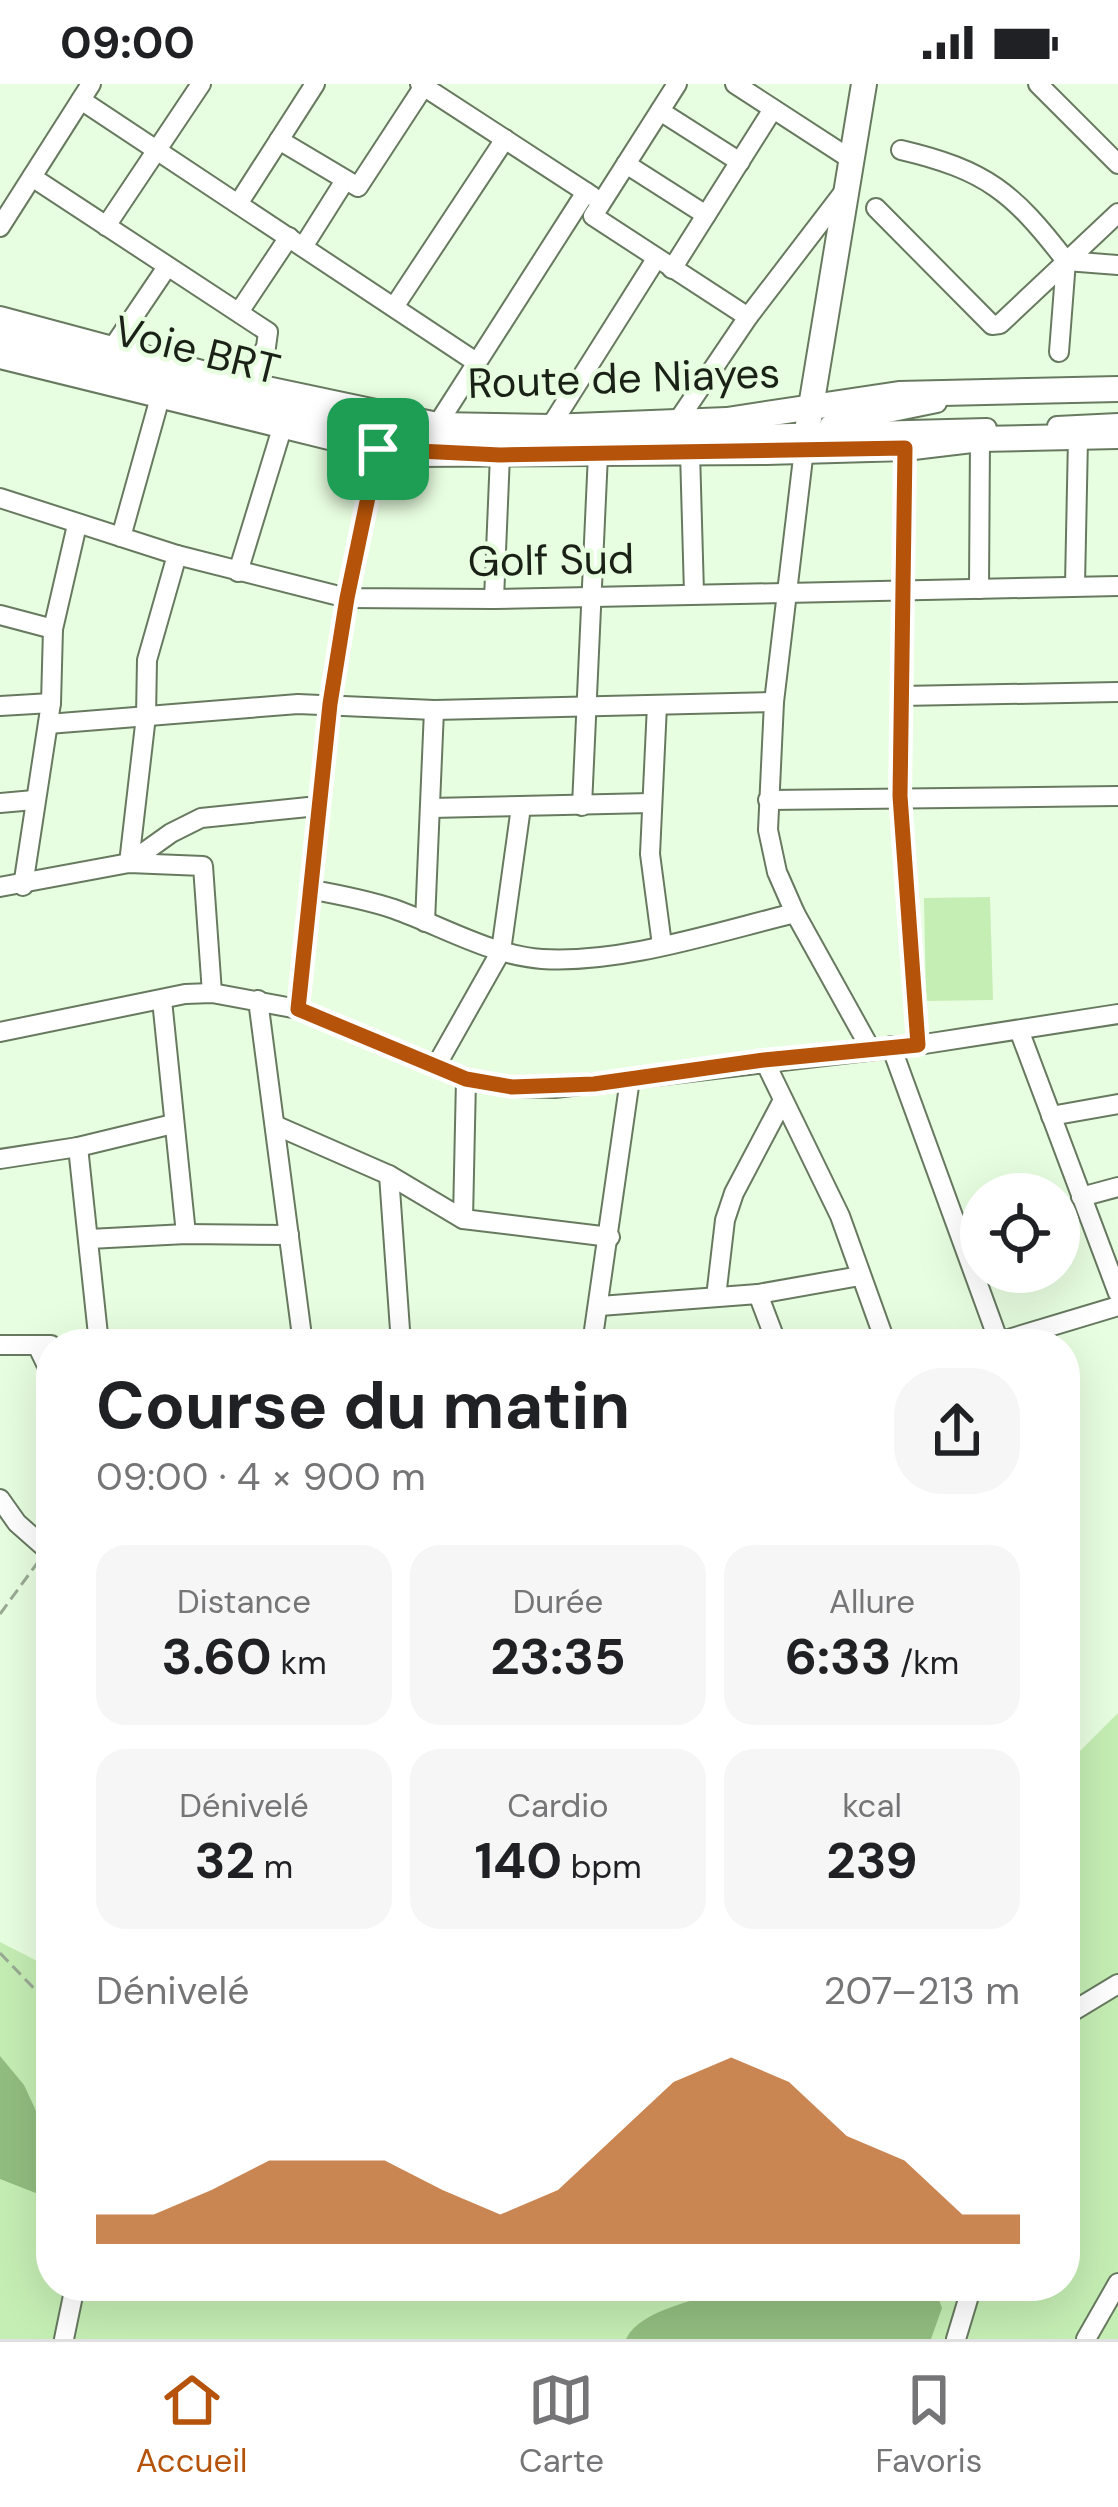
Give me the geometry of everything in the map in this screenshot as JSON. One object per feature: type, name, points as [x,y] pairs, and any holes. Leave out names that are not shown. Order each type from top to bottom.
[{"type":"main road","points":[[807,430],[864,84]]},
{"type":"main road","name":"Route de Niayes","points":[[0,319],[243,385],[437,425],[550,427],[727,420],[905,448],[980,440],[1118,436]]},
{"type":"main road","name":"Route de Niayes","points":[[0,356],[378,449],[500,455],[689,452],[807,430],[899,394],[1118,389]]},
{"type":"street","points":[[106,226],[202,84]]},
{"type":"street","points":[[238,203],[315,84]]},
{"type":"street","points":[[437,425],[476,362],[594,196],[626,164],[677,84]]},
{"type":"street","points":[[735,84],[852,160]]},
{"type":"street","points":[[1038,84],[1118,164]]},
{"type":"street","points":[[280,140],[353,187],[362,184],[422,85],[594,196]]},
{"type":"street","points":[[0,227],[86,92],[158,151],[476,362]]},
{"type":"street","points":[[550,427],[664,264],[706,215],[773,109]]},
{"type":"street","points":[[660,111],[740,162]]},
{"type":"street","points":[[394,307],[505,139]]},
{"type":"street","points":[[901,150],[952,162],[999,187],[1036,222],[1066,261],[1059,352]]},
{"type":"street","points":[[626,164],[706,215]]},
{"type":"street","points":[[32,177],[268,332],[269,339],[243,385]]},
{"type":"street","points":[[239,312],[344,182]]},
{"type":"street","points":[[677,422],[748,317],[848,187]]},
{"type":"street","points":[[594,196],[595,220],[748,317]]},
{"type":"street","points":[[876,208],[992,325],[1000,324],[1118,213]]},
{"type":"street","points":[[1066,261],[1118,265]]},
{"type":"street","points":[[111,350],[167,267]]},
{"type":"street","name":"Voie BRT","points":[[0,338],[402,435],[469,441],[1118,423]]},
{"type":"street","points":[[121,537],[161,394]]},
{"type":"street","name":"Voie BRT","points":[[807,430],[925,404],[1118,399]]},
{"type":"street","points":[[238,572],[283,425]]},
{"type":"street","points":[[807,430],[774,702],[768,830],[777,872],[795,913],[870,1048]]},
{"type":"street","points":[[1075,585],[1078,438]]},
{"type":"street","points":[[980,440],[980,589]]},
{"type":"street","points":[[905,448],[900,796],[918,1045]]},
{"type":"street","points":[[298,1009],[330,704],[378,449]]},
{"type":"street","points":[[689,452],[694,593]]},
{"type":"street","points":[[582,806],[598,454]]},
{"type":"street","points":[[494,599],[500,455]]},
{"type":"street","name":"Golf Sud","points":[[0,497],[238,572],[347,598],[1118,586]]},
{"type":"street","points":[[22,886],[51,703],[53,629],[77,525]]},
{"type":"street","points":[[129,862],[146,716],[147,660],[177,554]]},
{"type":"street","points":[[0,615],[53,629]]},
{"type":"street","points":[[901,696],[1118,692]]},
{"type":"street","points":[[48,724],[330,704],[434,710],[774,702]]},
{"type":"street","points":[[0,706],[51,703]]},
{"type":"street","points":[[657,705],[650,854],[662,945]]},
{"type":"street","points":[[424,922],[434,710]]},
{"type":"street","points":[[768,800],[1118,796]]},
{"type":"street","points":[[0,803],[34,800]]},
{"type":"street","points":[[431,808],[651,803]]},
{"type":"street","points":[[129,862],[201,818],[318,806]]},
{"type":"street","points":[[436,1066],[501,951],[521,807]]},
{"type":"street","points":[[0,887],[129,862],[203,866],[212,993]]},
{"type":"street","points":[[314,890],[353,897],[501,951],[540,958],[581,958],[662,945],[795,913]]},
{"type":"street","points":[[0,1032],[212,993],[298,1009],[466,1079],[555,1088],[918,1045],[1118,1014]]},
{"type":"street","points":[[161,1000],[185,1234]]},
{"type":"street","points":[[258,1000],[301,1329]]},
{"type":"street","points":[[1019,1030],[1118,1293]]},
{"type":"street","points":[[891,1046],[990,1329]]},
{"type":"street","points":[[764,1060],[840,1216],[880,1329]]},
{"type":"street","points":[[463,1219],[466,1079]]},
{"type":"street","points":[[595,1329],[631,1079]]},
{"type":"street","points":[[716,1297],[725,1220],[734,1193],[782,1102]]},
{"type":"street","points":[[1051,1116],[1118,1105]]},
{"type":"street","points":[[0,1160],[173,1124]]},
{"type":"street","points":[[277,1126],[389,1175],[463,1219],[610,1237]]},
{"type":"street","points":[[78,1147],[97,1329]]},
{"type":"street","points":[[389,1175],[400,1329]]},
{"type":"street","points":[[1081,1197],[1118,1187]]},
{"type":"street","points":[[88,1240],[290,1235]]},
{"type":"street","points":[[600,1306],[758,1294],[860,1276]]},
{"type":"street","points":[[758,1294],[771,1329]]},
{"type":"street","points":[[1042,1329],[1118,1306]]},
{"type":"street","points":[[0,1345],[36,1346]]},
{"type":"street","points":[[0,1499],[36,1539]]},
{"type":"street","points":[[1080,2008],[1118,1984]]},
{"type":"street","points":[[1086,2339],[1118,2283]]},
{"type":"street","points":[[64,2339],[72,2301]]},
{"type":"street","points":[[956,2339],[967,2301]]},
{"type":"path","points":[[0,1614],[36,1568]]},
{"type":"path","points":[[0,1954],[36,1991]]},
{"type":"shaded area","points":[[990,897],[993,1000],[926,1001],[924,898]]},
{"type":"shaded area","points":[[1118,1713],[1118,2339],[0,2339],[0,1942],[36,1960],[36,2301],[1080,2301],[1080,1751]]},
{"type":"shaded area","points":[[0,2056],[24,2085],[36,2111],[36,2193],[0,2179]]},
{"type":"shaded area","points":[[689,2301],[939,2301],[942,2308],[931,2339],[626,2339],[657,2313]]},
{"type":"route","points":[[905,448],[900,796],[918,1045],[594,1084],[512,1087],[466,1079],[298,1009],[330,704],[378,449],[500,455],[905,448]]}]
